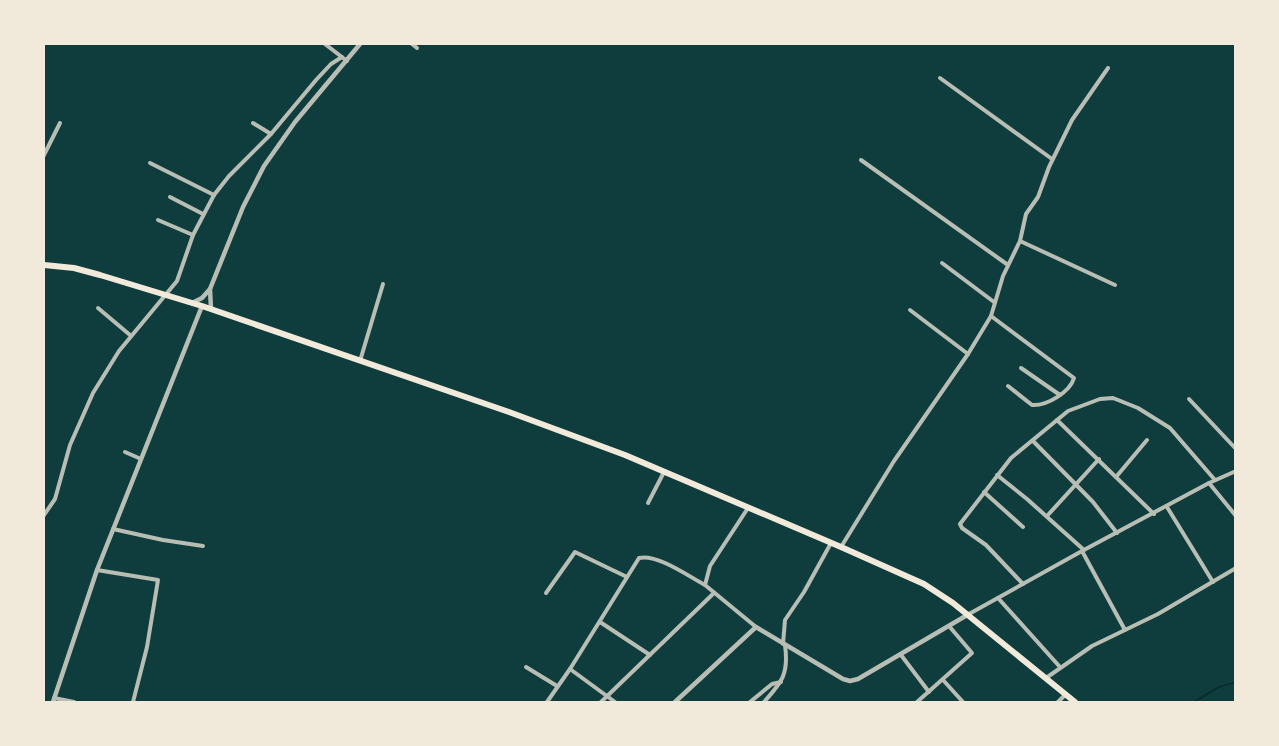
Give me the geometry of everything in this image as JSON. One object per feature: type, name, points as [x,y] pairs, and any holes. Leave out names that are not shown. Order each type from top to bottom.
[{"type":"highway","points":[[44,265],[74,268],[202,306],[585,439],[832,543],[924,584],[969,614],[1075,702]]},
{"type":"street","points":[[325,44],[346,61]]},
{"type":"street","points":[[192,303],[210,289],[252,187],[270,156],[299,117],[360,44]]},
{"type":"street","points":[[412,44],[417,48]]},
{"type":"street","points":[[44,514],[55,499],[66,456],[93,393],[130,335],[166,296],[181,272],[193,236],[214,195],[229,176],[271,134],[316,80],[331,64],[342,57]]},
{"type":"street","points":[[841,547],[894,461],[968,354],[990,316],[1008,265],[1020,241],[1026,214],[1038,198],[1052,159],[1072,120],[1108,68]]},
{"type":"street","points":[[940,78],[1052,159]]},
{"type":"street","points":[[291,110],[299,117]]},
{"type":"street","points":[[44,155],[60,123]]},
{"type":"street","points":[[253,123],[271,134]]},
{"type":"street","points":[[861,160],[1008,265]]},
{"type":"street","points":[[150,163],[214,195]]},
{"type":"street","points":[[170,197],[203,214]]},
{"type":"street","points":[[158,220],[193,236]]},
{"type":"street","points":[[1020,241],[1115,285]]},
{"type":"street","points":[[942,263],[994,302]]},
{"type":"street","points":[[360,362],[383,284]]},
{"type":"street","points":[[210,289],[211,309]]},
{"type":"street","points":[[74,702],[54,700],[97,570],[202,306]]},
{"type":"street","points":[[98,308],[130,335]]},
{"type":"street","points":[[910,310],[968,354]]},
{"type":"street","points":[[990,316],[1073,376],[1074,382],[1060,395],[1034,405],[1008,387]]},
{"type":"street","points":[[1021,368],[1060,395]]},
{"type":"street","points":[[1023,584],[986,545],[960,527],[960,524],[1011,458],[1068,411],[1100,399],[1113,398],[1126,403],[1170,428],[1215,480]]},
{"type":"street","points":[[1189,399],[1236,449]]},
{"type":"street","points":[[1057,420],[1154,514]]},
{"type":"street","points":[[1116,477],[1147,440]]},
{"type":"street","points":[[1033,441],[1093,502],[1117,533]]},
{"type":"street","points":[[125,452],[141,459]]},
{"type":"street","points":[[1047,516],[1099,459]]},
{"type":"street","points":[[547,702],[639,558],[649,557],[705,585],[756,627],[850,681],[858,679],[1083,551],[1209,483],[1236,471]]},
{"type":"street","points":[[648,503],[664,472]]},
{"type":"street","points":[[997,475],[1047,516],[1083,551],[1125,630]]},
{"type":"street","points":[[1209,483],[1236,516]]},
{"type":"street","points":[[984,492],[1023,527]]},
{"type":"street","points":[[1167,507],[1213,582]]},
{"type":"street","points":[[705,585],[710,566],[749,508]]},
{"type":"street","points":[[113,529],[203,546]]},
{"type":"street","points":[[764,702],[786,670],[787,660],[783,644],[785,620],[832,543]]},
{"type":"street","points":[[546,593],[575,552],[627,577]]},
{"type":"street","points":[[1046,678],[1092,646],[1158,614],[1236,568]]},
{"type":"street","points":[[97,570],[154,578],[159,582],[147,647],[133,702]]},
{"type":"street","points":[[601,702],[714,593]]},
{"type":"street","points":[[998,598],[1060,667]]},
{"type":"street","points":[[600,622],[650,655]]},
{"type":"street","points":[[917,702],[972,653],[949,626]]},
{"type":"street","points":[[675,702],[756,627]]},
{"type":"street","points":[[901,655],[929,692]]},
{"type":"street","points":[[526,667],[557,686]]},
{"type":"street","points":[[570,669],[615,702]]},
{"type":"street","points":[[943,680],[963,702]]},
{"type":"street","points":[[750,702],[779,682]]},
{"type":"street","points":[[1058,702],[1065,695]]},
{"type":"waterway","points":[[1194,702],[1219,687],[1236,682]]}]
